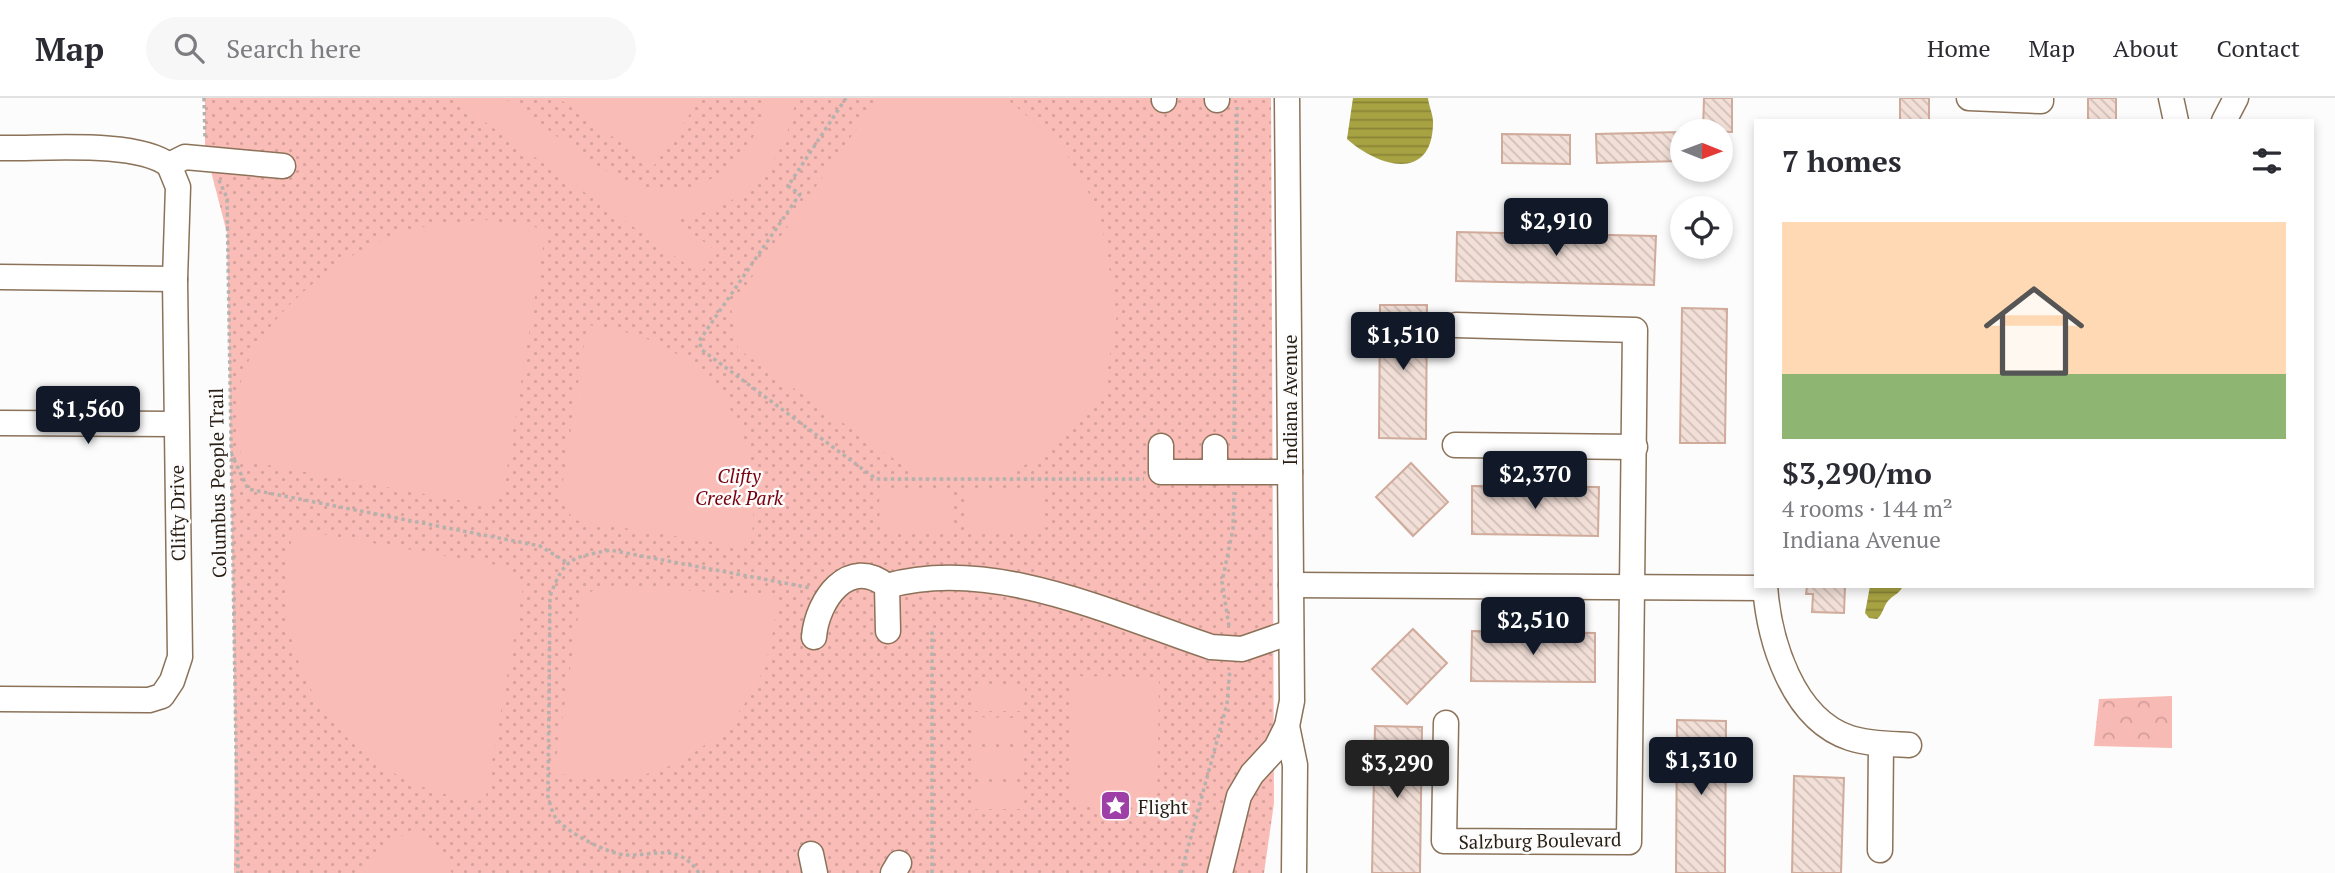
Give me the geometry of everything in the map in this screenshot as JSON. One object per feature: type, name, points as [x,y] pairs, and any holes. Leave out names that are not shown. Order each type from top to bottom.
[{"type":"street","name":"Indiana Avenue","points":[[1287,98],[1292,701],[1287,726]]},
{"type":"street","points":[[1969,98],[2041,101],[2042,98]]},
{"type":"street","points":[[2171,98],[2176,119]]},
{"type":"street","points":[[2225,119],[2236,98]]},
{"type":"street","points":[[0,148],[134,150],[156,155],[169,164],[185,157],[283,166]]},
{"type":"street","name":"Clifty Drive","points":[[0,699],[149,700],[162,696],[180,657],[175,279],[178,187],[169,164]]},
{"type":"street","points":[[0,277],[175,279]]},
{"type":"street","name":"Salzburg Boulevard","points":[[1446,723],[1444,841],[1629,842],[1635,330],[1456,325]]},
{"type":"street","points":[[0,423],[176,424]]},
{"type":"street","points":[[1455,445],[1635,447]]},
{"type":"street","points":[[1161,446],[1161,472],[1290,472]]},
{"type":"street","points":[[1215,447],[1215,472]]},
{"type":"street","points":[[814,637],[816,616],[831,592],[841,583],[859,575],[875,576],[887,586],[888,631]]},
{"type":"street","points":[[887,586],[912,579],[951,578],[1023,585],[1211,647],[1242,649],[1291,632]]},
{"type":"street","points":[[1291,585],[1754,587]]},
{"type":"street","points":[[1765,588],[1790,683],[1817,718],[1848,738],[1881,744],[1909,745]]},
{"type":"street","points":[[1220,873],[1239,796],[1252,774],[1276,748],[1287,726]]},
{"type":"street","points":[[1287,726],[1295,765],[1294,873]]},
{"type":"street","points":[[1880,850],[1881,744]]},
{"type":"path","name":"Columbus People Trail","points":[[204,98],[205,148],[227,198],[237,873]]},
{"type":"path","points":[[846,98],[788,186],[800,194],[699,341],[702,350],[876,478],[1153,480],[1161,472]]},
{"type":"path","points":[[230,451],[248,489],[540,546],[568,563]]},
{"type":"path","points":[[699,873],[691,862],[669,851],[625,855],[598,847],[556,818],[548,797],[550,596],[561,568],[580,556],[610,550],[831,592]]},
{"type":"path","points":[[932,631],[932,873]]},
{"type":"green space","name":"Clifty Creek Park","points":[[205,98],[1271,98],[1274,803],[1264,873],[234,873],[235,743],[227,233],[205,148]]},
{"type":"green space","points":[[451,98],[504,99],[597,165],[620,178],[667,190],[691,187],[716,176],[735,161],[755,133],[766,98],[796,99],[781,146],[757,181],[722,205],[675,220],[716,251],[700,274]]},
{"type":"green space","points":[[558,98],[701,98],[654,166]]},
{"type":"green space","points":[[878,98],[1006,98],[1062,146],[1100,213],[1117,315],[1104,391],[1053,450],[1006,475],[917,475],[738,349],[731,307]]},
{"type":"green space","points":[[488,220],[546,229],[504,488],[484,505],[241,460],[238,412],[240,385],[262,338],[300,295],[347,259],[393,235],[428,226]]},
{"type":"green space","points":[[587,325],[630,333],[667,348],[698,370],[722,396],[740,428],[750,464],[754,504],[750,548],[574,520],[560,500]]},
{"type":"green space","points":[[952,489],[953,533],[880,533],[879,490]]},
{"type":"green space","points":[[967,489],[1041,489],[1041,533],[967,533]]},
{"type":"green space","points":[[293,529],[508,567],[523,588],[485,801],[448,795],[413,783],[381,766],[353,743],[329,717],[309,686],[295,652],[287,615],[286,583]]},
{"type":"green space","points":[[602,585],[777,596],[773,633],[766,661],[741,709],[708,743],[688,756],[668,767],[624,778],[589,778],[554,773],[581,598]]},
{"type":"green space","points":[[1072,676],[1159,677],[1157,807],[1070,805]]},
{"type":"green space","points":[[973,684],[1025,685],[1024,711],[973,711]]},
{"type":"green space","points":[[2172,696],[2172,748],[2094,746],[2099,699]]},
{"type":"green space","points":[[973,717],[1024,718],[1024,744],[972,744]]},
{"type":"green space","points":[[972,750],[1024,751],[1024,777],[972,776]]},
{"type":"green space","points":[[972,783],[1024,783],[1024,809],[972,809]]},
{"type":"green space","points":[[419,825],[452,873],[354,873],[381,849]]},
{"type":"shaded area","points":[[1353,98],[1428,98],[1433,125],[1430,143],[1423,155],[1413,162],[1400,164],[1387,162],[1359,149],[1347,139]]},
{"type":"shaded area","points":[[1870,588],[1901,588],[1888,601],[1877,619],[1869,618],[1865,613]]},
{"type":"building","points":[[1704,98],[1732,98],[1732,119],[1703,119]]},
{"type":"building","points":[[1900,98],[1929,98],[1929,119],[1900,119]]},
{"type":"building","points":[[2088,98],[2116,98],[2116,119],[2088,119]]},
{"type":"building","points":[[1670,132],[1670,161],[1597,163],[1596,134]]},
{"type":"building","points":[[1502,134],[1570,135],[1570,164],[1502,163]]},
{"type":"building","points":[[1457,232],[1656,236],[1654,285],[1456,281]]},
{"type":"building","points":[[1380,305],[1427,305],[1426,439],[1379,438]]},
{"type":"building","points":[[1682,308],[1727,309],[1725,443],[1680,443]]},
{"type":"building","points":[[1411,463],[1448,502],[1413,536],[1376,497]]},
{"type":"building","points":[[1472,486],[1599,487],[1598,536],[1472,534]]},
{"type":"building","points":[[1807,588],[1845,588],[1844,613],[1812,612],[1813,594],[1806,594]]},
{"type":"building","points":[[1413,629],[1447,663],[1407,704],[1372,669]]},
{"type":"building","points":[[1472,631],[1595,633],[1595,682],[1471,681]]},
{"type":"building","points":[[1677,720],[1726,721],[1725,873],[1676,873]]},
{"type":"building","points":[[1375,726],[1422,727],[1420,873],[1372,873]]},
{"type":"building","points":[[1794,776],[1844,778],[1841,873],[1792,873]]},
{"type":"place","name":"Flight","points":[[1115,806]]}]
